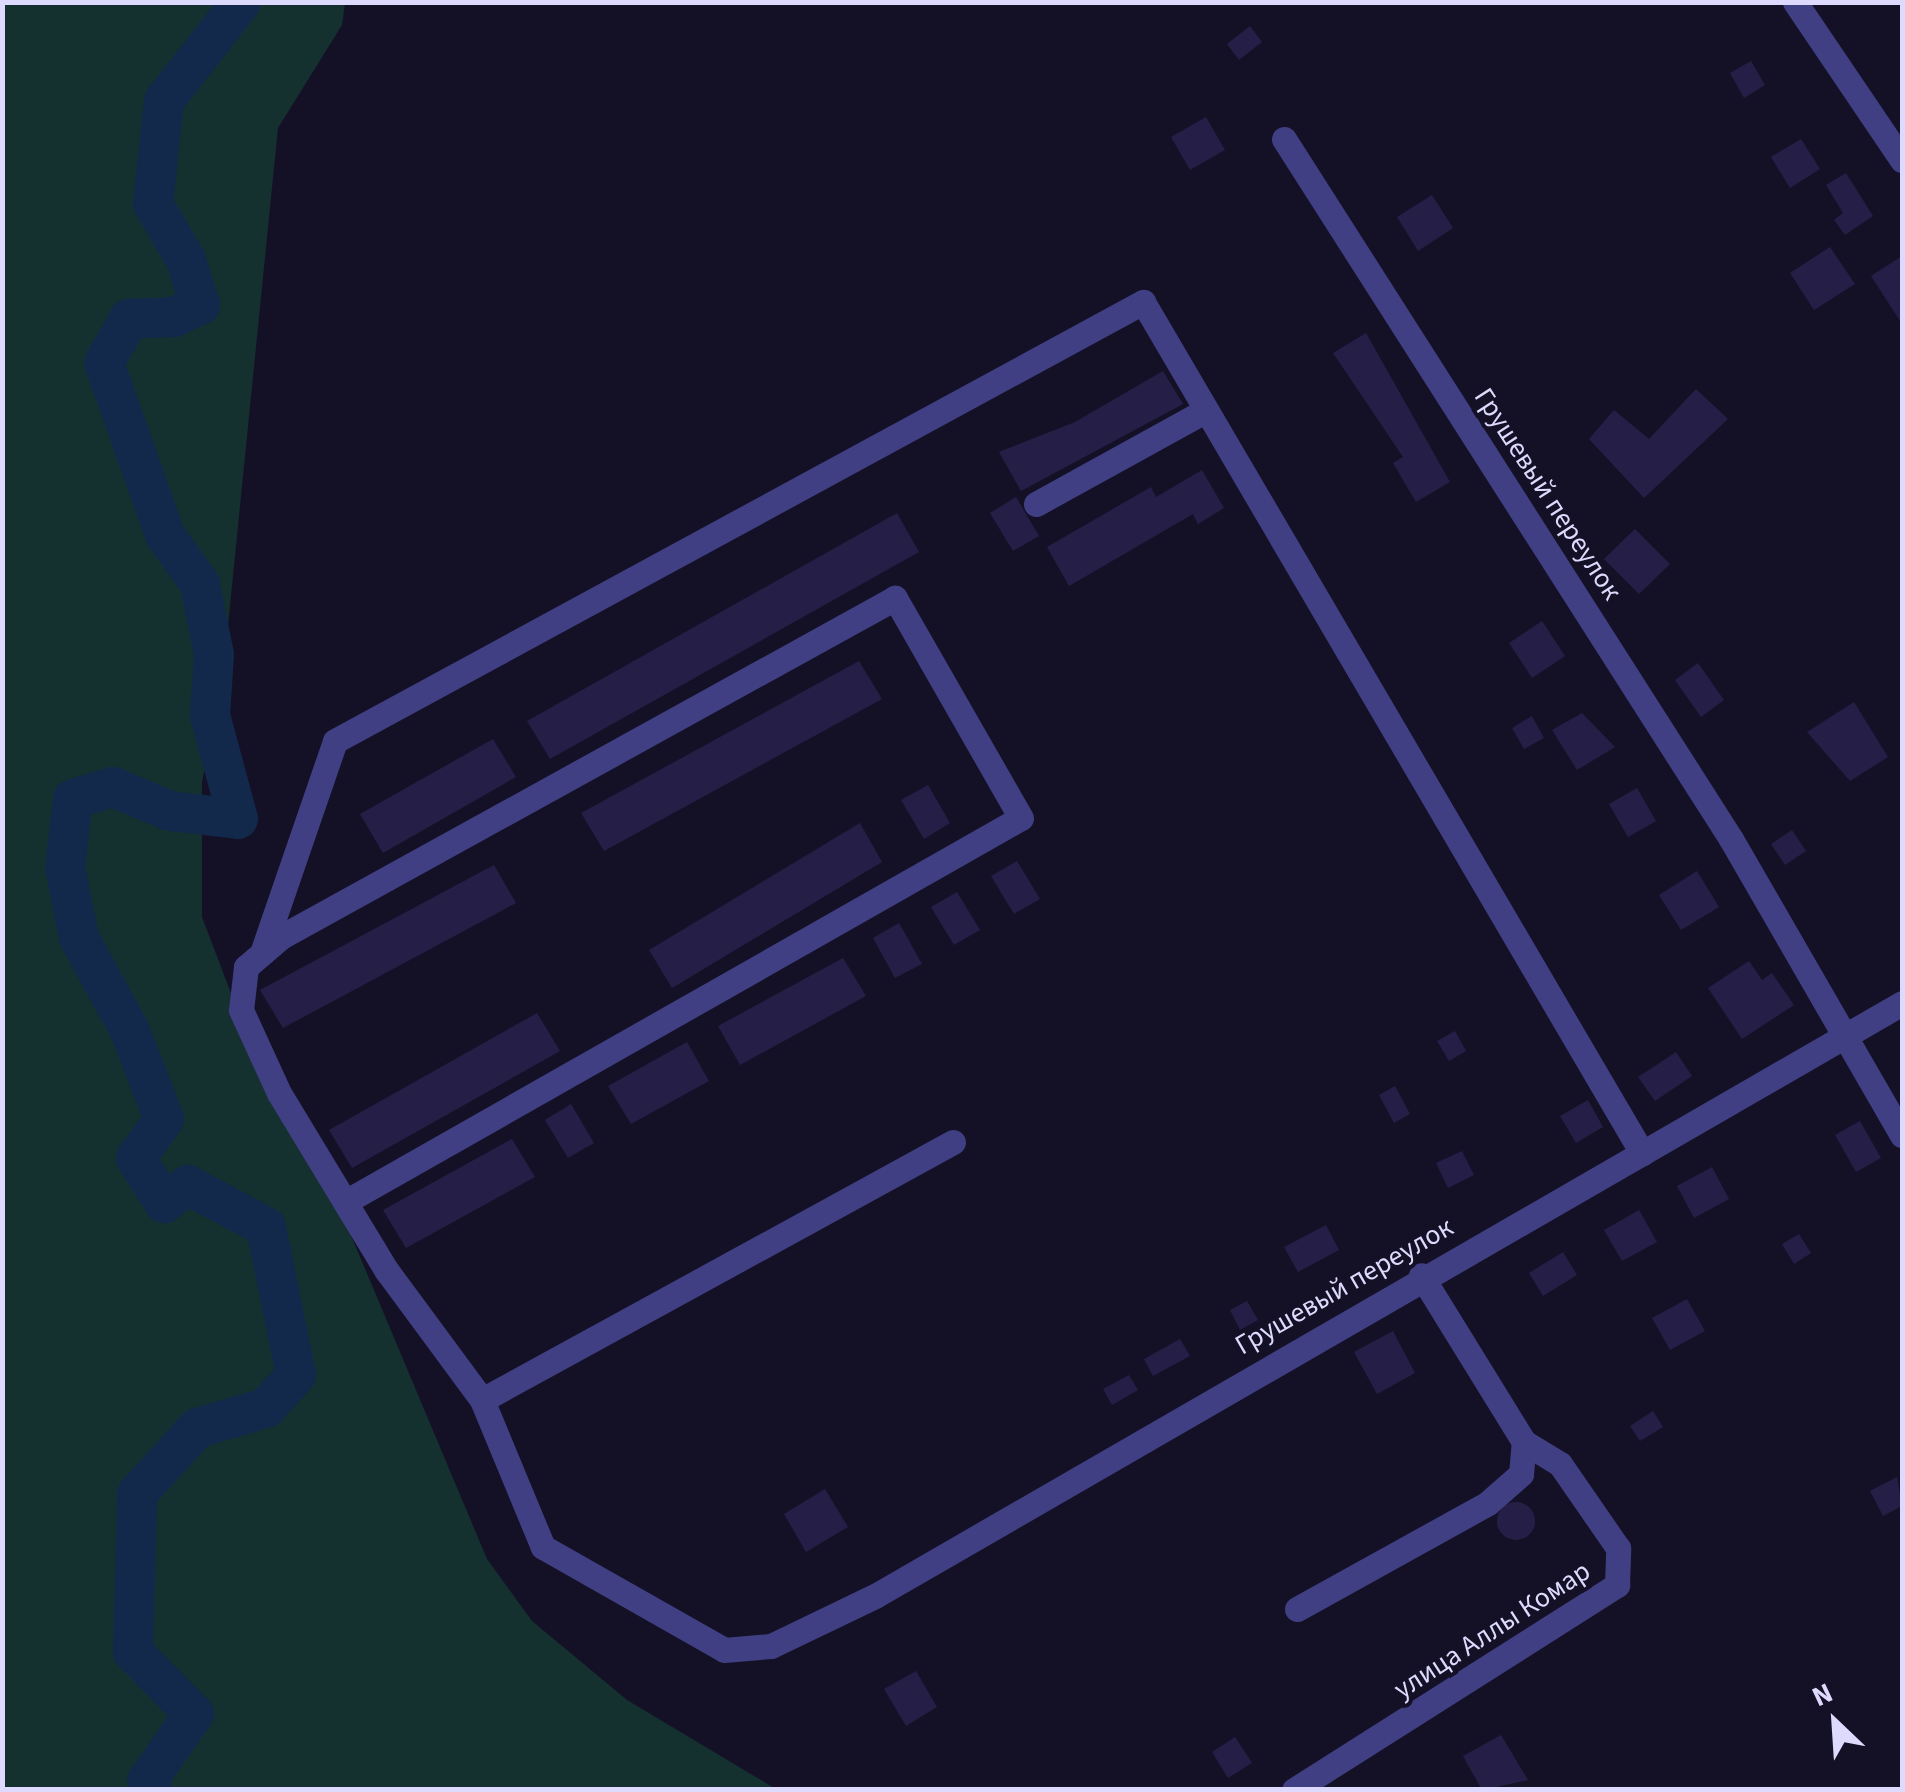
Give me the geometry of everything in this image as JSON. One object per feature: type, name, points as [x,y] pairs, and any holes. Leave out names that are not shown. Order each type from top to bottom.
[{"type":"street","points":[[1795,2],[1902,160]]},
{"type":"street","name":"Грушевый переулок","points":[[1284,139],[1581,599],[1849,1039],[1902,1135]]},
{"type":"street","name":"Грушевый переулок","points":[[1206,410],[1143,302],[334,741],[262,953],[246,967],[240,1010],[345,1202],[482,1400],[543,1546],[724,1650],[771,1646],[875,1596],[1420,1275],[1849,1039],[1902,1003]]},
{"type":"street","points":[[1036,504],[1206,410],[1642,1152]]},
{"type":"street","points":[[262,953],[896,598],[1021,818],[345,1202]]},
{"type":"street","points":[[482,1400],[953,1142]]},
{"type":"street","points":[[1297,1609],[1509,1489],[1522,1474],[1524,1442],[1420,1275]]},
{"type":"street","name":"улица Аллы Комар","points":[[1294,1790],[1617,1585],[1618,1548],[1560,1464],[1524,1442]]},
{"type":"green space","points":[[3,3],[345,3],[342,25],[278,128],[223,675],[202,782],[202,917],[251,1046],[321,1164],[487,1559],[532,1621],[627,1700],[776,1789],[3,1790]]},
{"type":"building","points":[[1250,26],[1262,42],[1239,60],[1227,44]]},
{"type":"building","points":[[1751,61],[1765,85],[1744,98],[1730,73]]},
{"type":"building","points":[[1206,117],[1225,150],[1190,170],[1171,137]]},
{"type":"building","points":[[1801,139],[1820,169],[1790,188],[1771,157]]},
{"type":"building","points":[[1846,173],[1873,216],[1845,235],[1834,220],[1843,213],[1826,185]]},
{"type":"building","points":[[1432,195],[1453,228],[1418,251],[1397,217]]},
{"type":"building","points":[[1830,247],[1855,284],[1814,310],[1790,273]]},
{"type":"building","points":[[1902,256],[1902,324],[1871,276]]},
{"type":"building","points":[[1366,333],[1450,482],[1416,502],[1393,463],[1403,457],[1333,353]]},
{"type":"building","points":[[1163,371],[1183,404],[1021,491],[999,452],[1075,422]]},
{"type":"building","points":[[1696,389],[1728,419],[1644,498],[1589,439],[1614,410],[1649,439]]},
{"type":"building","points":[[1202,470],[1224,508],[1198,524],[1193,514],[1069,586],[1047,547],[1151,487],[1156,497]]},
{"type":"building","points":[[1016,497],[1039,536],[1013,551],[990,513]]},
{"type":"building","points":[[897,513],[919,552],[550,759],[527,721]]},
{"type":"building","points":[[1635,529],[1670,564],[1639,594],[1604,559]]},
{"type":"building","points":[[1542,621],[1565,656],[1532,678],[1509,643]]},
{"type":"building","points":[[859,661],[882,699],[604,851],[581,813]]},
{"type":"building","points":[[1698,663],[1724,700],[1701,717],[1675,680]]},
{"type":"building","points":[[1854,702],[1888,757],[1850,781],[1807,732]]},
{"type":"building","points":[[1582,713],[1615,747],[1577,770],[1552,730]]},
{"type":"building","points":[[1532,716],[1544,738],[1524,749],[1512,728]]},
{"type":"building","points":[[493,739],[516,777],[383,853],[360,814]]},
{"type":"building","points":[[928,785],[950,823],[924,839],[901,800]]},
{"type":"building","points":[[1637,788],[1656,821],[1628,837],[1609,804]]},
{"type":"building","points":[[860,823],[882,862],[672,988],[649,950]]},
{"type":"building","points":[[1792,830],[1806,851],[1785,865],[1771,844]]},
{"type":"building","points":[[1017,861],[1040,899],[1014,914],[991,876]]},
{"type":"building","points":[[494,865],[516,903],[283,1028],[260,990]]},
{"type":"building","points":[[1697,871],[1719,907],[1681,930],[1659,895]]},
{"type":"building","points":[[957,892],[980,930],[954,945],[931,907]]},
{"type":"building","points":[[899,923],[922,964],[895,978],[873,938]]},
{"type":"building","points":[[843,958],[866,996],[740,1065],[718,1026]]},
{"type":"building","points":[[1749,961],[1762,980],[1772,973],[1794,1005],[1742,1039],[1708,988]]},
{"type":"building","points":[[537,1013],[560,1051],[352,1168],[329,1130]]},
{"type":"building","points":[[1455,1031],[1466,1051],[1449,1061],[1437,1041]]},
{"type":"building","points":[[687,1042],[709,1081],[631,1124],[608,1086]]},
{"type":"building","points":[[1676,1052],[1692,1076],[1655,1101],[1638,1077]]},
{"type":"building","points":[[1395,1086],[1410,1114],[1394,1123],[1379,1095]]},
{"type":"building","points":[[1588,1100],[1603,1127],[1576,1143],[1560,1116]]},
{"type":"building","points":[[571,1104],[594,1143],[568,1158],[545,1120]]},
{"type":"building","points":[[1860,1121],[1881,1158],[1856,1172],[1835,1135]]},
{"type":"building","points":[[512,1139],[535,1177],[406,1248],[383,1210]]},
{"type":"building","points":[[1462,1151],[1474,1175],[1448,1188],[1436,1163]]},
{"type":"building","points":[[1712,1167],[1729,1199],[1694,1218],[1677,1186]]},
{"type":"building","points":[[1639,1210],[1657,1242],[1622,1261],[1604,1230]]},
{"type":"building","points":[[1326,1225],[1339,1250],[1298,1272],[1284,1247]]},
{"type":"building","points":[[1799,1234],[1811,1253],[1794,1264],[1782,1244]]},
{"type":"building","points":[[1563,1252],[1577,1275],[1543,1296],[1529,1273]]},
{"type":"building","points":[[1687,1299],[1705,1331],[1670,1350],[1652,1318]]},
{"type":"building","points":[[1247,1301],[1258,1320],[1240,1330],[1230,1310]]},
{"type":"building","points":[[1393,1331],[1415,1373],[1377,1394],[1354,1352]]},
{"type":"building","points":[[1180,1339],[1190,1356],[1153,1376],[1144,1359]]},
{"type":"building","points":[[1129,1375],[1138,1390],[1112,1405],[1103,1389]]},
{"type":"building","points":[[1653,1411],[1663,1427],[1640,1441],[1630,1426]]},
{"type":"building","points":[[1897,1477],[1902,1506],[1883,1516],[1870,1491]]},
{"type":"building","points":[[825,1489],[848,1527],[806,1552],[784,1514]]},
{"type":"building","points":[[1516,1502],[1529,1508],[1535,1521],[1529,1534],[1516,1540],[1503,1534],[1497,1521],[1503,1508]]},
{"type":"building","points":[[916,1671],[937,1707],[906,1726],[884,1689]]},
{"type":"building","points":[[1501,1735],[1528,1780],[1482,1790],[1463,1756]]},
{"type":"building","points":[[1235,1737],[1252,1763],[1228,1778],[1212,1752]]},
{"type":"waterway","points":[[152,1790],[147,1781],[194,1714],[133,1652],[137,1494],[197,1428],[266,1408],[296,1375],[266,1227],[188,1185],[164,1203],[136,1158],[164,1119],[130,1031],[79,938],[65,867],[73,799],[113,787],[170,811],[238,819],[210,715],[214,655],[200,584],[165,535],[104,363],[129,319],[174,317],[200,305],[186,260],[153,204],[164,101],[241,2]]}]
